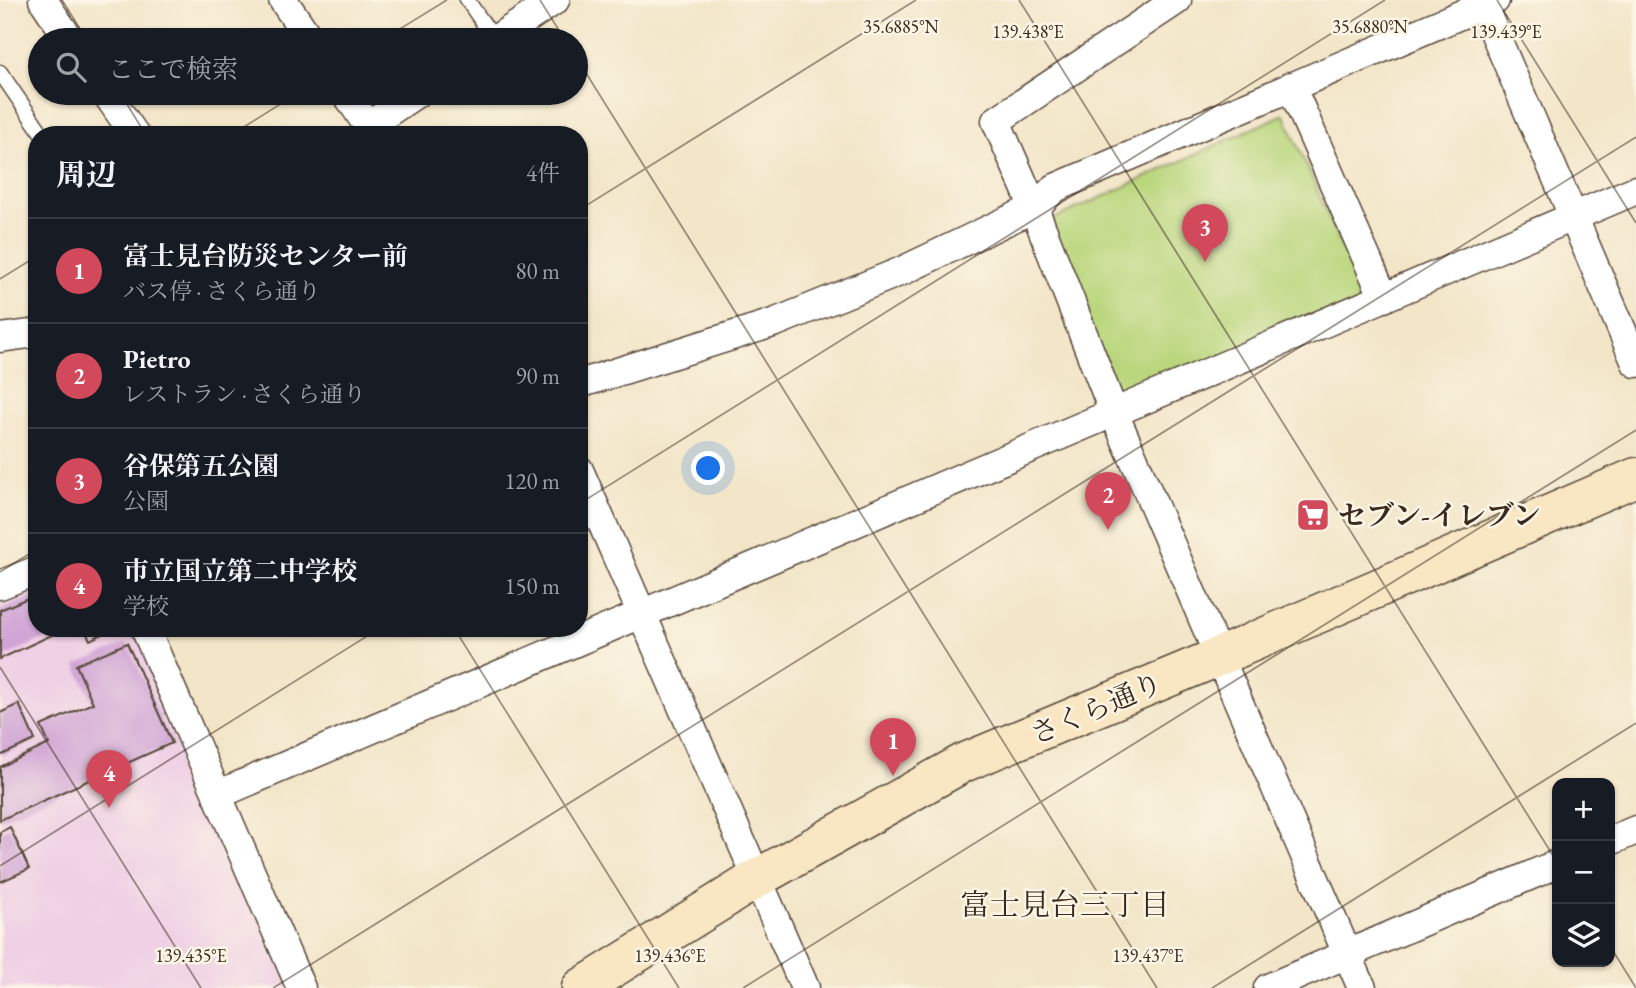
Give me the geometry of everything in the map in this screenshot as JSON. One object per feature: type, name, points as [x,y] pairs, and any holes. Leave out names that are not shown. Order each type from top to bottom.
[{"type":"street","points":[[43,0],[62,28]]},
{"type":"street","points":[[283,0],[302,28]]},
{"type":"street","points":[[513,28],[555,0]]},
{"type":"street","points":[[1177,0],[996,121],[1034,208],[1114,412],[1362,988]]},
{"type":"street","points":[[588,381],[776,322],[902,271],[1034,208],[1055,188],[1489,1],[1489,20],[1636,363]]},
{"type":"street","points":[[1292,86],[1384,298]]},
{"type":"street","points":[[114,105],[129,126]]},
{"type":"street","points":[[354,105],[368,126]]},
{"type":"street","points":[[376,126],[402,105]]},
{"type":"street","points":[[217,795],[1636,190]]},
{"type":"street","points":[[0,338],[28,334]]},
{"type":"street","name":"さくら通り","points":[[581,988],[756,879],[963,763],[1218,657],[1636,477]]},
{"type":"street","points":[[588,491],[804,988]]},
{"type":"street","points":[[0,585],[28,574]]},
{"type":"street","points":[[149,637],[301,988]]},
{"type":"street","points":[[1615,839],[1636,830]]},
{"type":"street","points":[[1268,988],[1552,866]]},
{"type":"lane","points":[[467,0],[487,28]]},
{"type":"lane","points":[[0,72],[37,126]]},
{"type":"shaded area","points":[[28,579],[28,637],[144,637],[295,988],[0,988],[0,592]]},
{"type":"green space","points":[[1284,114],[1365,301],[1121,404],[1045,223]]},
{"type":"building","points":[[28,598],[28,637],[48,637],[0,659],[0,610]]},
{"type":"building","points":[[127,643],[172,743],[0,820],[0,767],[49,744],[41,726],[93,703],[76,665]]},
{"type":"building","points":[[19,704],[35,740],[0,756],[0,713]]},
{"type":"building","points":[[10,827],[29,869],[0,882],[0,832]]},
{"type":"place","name":"谷保第五公園","points":[[1205,262]]},
{"type":"place","name":"セブン-イレブン","points":[[1313,515]]},
{"type":"place","name":"Pietro","points":[[1108,530]]},
{"type":"place","name":"富士見台防災センター前","points":[[893,776]]},
{"type":"place","name":"市立国立第二中学校","points":[[109,808]]},
{"type":"district","name":"富士見台三丁目","points":[[1065,905]]}]
